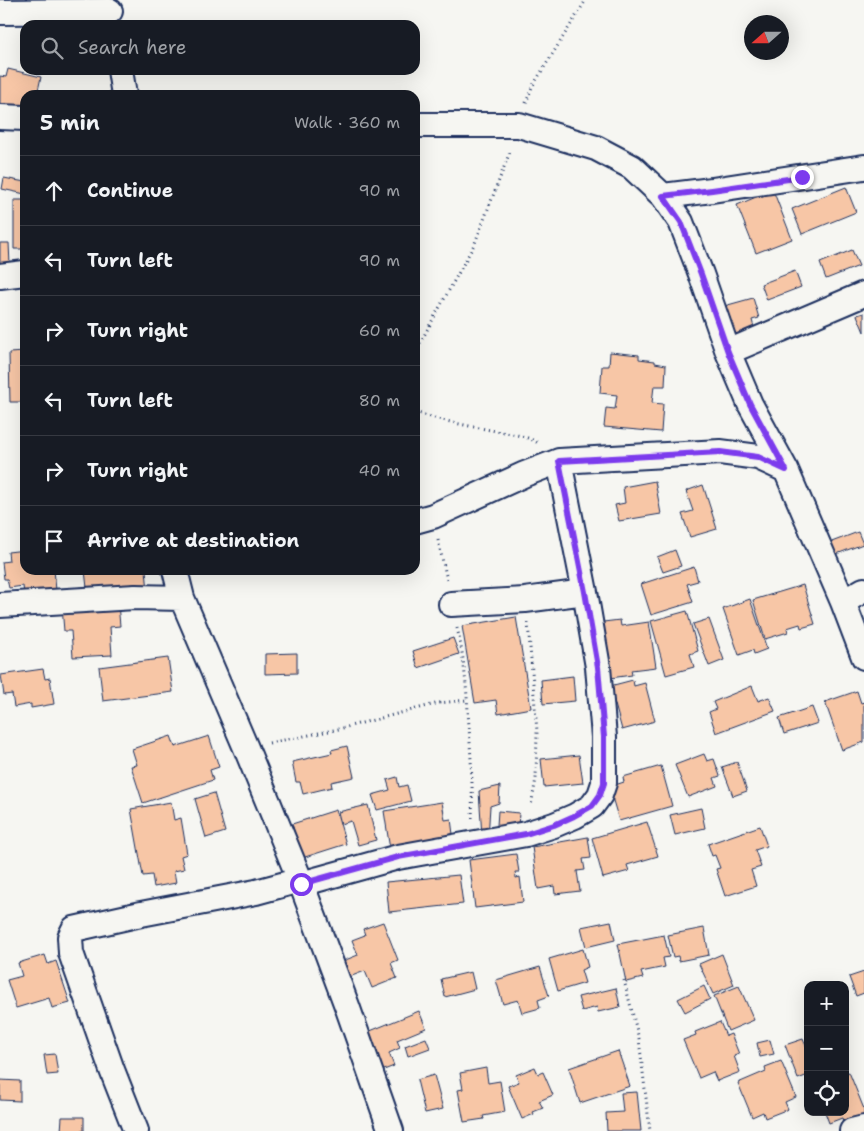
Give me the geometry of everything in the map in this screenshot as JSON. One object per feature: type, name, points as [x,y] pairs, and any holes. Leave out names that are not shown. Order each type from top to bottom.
[{"type":"street","points":[[0,12],[110,12]]},
{"type":"street","points":[[121,75],[123,90]]},
{"type":"street","points":[[0,117],[20,118]]},
{"type":"street","points":[[420,125],[519,126],[596,148],[632,167],[663,196],[681,222],[728,352],[750,404],[786,470],[844,602],[864,657]]},
{"type":"street","points":[[663,196],[864,167]]},
{"type":"street","points":[[0,276],[20,274]]},
{"type":"street","points":[[728,352],[864,294]]},
{"type":"street","points":[[424,519],[559,461],[720,452],[758,457],[786,470]]},
{"type":"street","points":[[136,1131],[112,1070],[71,953],[70,936],[74,929],[256,892],[398,857],[526,834],[574,816],[592,806],[600,795],[604,783],[604,737],[598,667],[559,461]]},
{"type":"street","points":[[176,575],[182,598],[246,748],[300,882],[347,1006],[391,1131]]},
{"type":"street","points":[[844,602],[864,590]]},
{"type":"street","points":[[451,604],[525,600],[585,592]]},
{"type":"street","points":[[0,605],[135,597],[182,598]]},
{"type":"street","points":[[852,1131],[864,1128]]},
{"type":"path","points":[[420,343],[475,243],[505,166],[532,87],[586,0]]},
{"type":"path","points":[[420,414],[435,419],[534,440],[559,461]]},
{"type":"path","points":[[424,519],[444,568],[462,647],[473,794],[471,843]]},
{"type":"path","points":[[525,600],[537,731],[536,779],[526,834]]},
{"type":"path","points":[[246,748],[338,729],[439,702],[467,700]]},
{"type":"path","points":[[624,980],[639,1039],[650,1131]]},
{"type":"building","points":[[58,13],[103,15],[102,20],[58,20]]},
{"type":"building","points":[[8,69],[20,72],[20,75],[41,77],[38,90],[20,90],[20,111],[0,106],[0,76],[6,77]]},
{"type":"building","points":[[4,178],[20,181],[20,193],[2,189]]},
{"type":"building","points":[[846,187],[856,212],[802,234],[792,209]]},
{"type":"building","points":[[773,190],[792,239],[756,253],[737,205]]},
{"type":"building","points":[[14,200],[20,200],[20,249],[14,249]]},
{"type":"building","points":[[0,243],[9,243],[10,265],[0,265]]},
{"type":"building","points":[[852,250],[859,266],[826,279],[820,263]]},
{"type":"building","points":[[795,271],[801,287],[767,300],[761,284]]},
{"type":"building","points":[[753,298],[759,318],[752,320],[756,335],[727,343],[717,308]]},
{"type":"building","points":[[864,313],[864,332],[857,315]]},
{"type":"building","points":[[20,352],[20,402],[10,402],[9,353]]},
{"type":"building","points":[[610,352],[639,355],[639,359],[655,361],[655,363],[666,365],[665,386],[654,386],[652,403],[663,404],[661,432],[604,427],[606,408],[615,409],[617,395],[600,393],[602,366],[609,366]]},
{"type":"building","points":[[655,481],[661,514],[619,521],[615,505],[625,503],[623,487]]},
{"type":"building","points":[[703,485],[717,529],[690,537],[682,514],[693,511],[686,491]]},
{"type":"building","points":[[858,532],[863,544],[834,555],[829,543]]},
{"type":"building","points":[[675,550],[681,566],[663,572],[657,557]]},
{"type":"building","points":[[20,551],[20,575],[54,575],[56,590],[24,594],[23,586],[9,588],[7,579],[4,579],[2,562],[9,561],[8,552]]},
{"type":"building","points":[[694,567],[698,581],[687,584],[693,602],[651,615],[641,584]]},
{"type":"building","points":[[86,575],[146,575],[148,591],[88,597]]},
{"type":"building","points":[[803,585],[815,624],[801,628],[800,624],[787,628],[788,632],[765,639],[753,600]]},
{"type":"building","points":[[750,599],[767,649],[754,654],[753,650],[739,655],[723,609]]},
{"type":"building","points":[[118,604],[120,626],[110,627],[112,655],[73,657],[71,631],[64,631],[62,607]]},
{"type":"building","points":[[687,611],[698,651],[690,654],[694,667],[666,675],[651,621]]},
{"type":"building","points":[[516,617],[531,708],[498,714],[496,700],[475,703],[462,626]]},
{"type":"building","points":[[709,619],[724,660],[709,666],[693,624]]},
{"type":"building","points":[[620,620],[621,626],[649,622],[656,667],[631,670],[632,675],[603,679],[595,623]]},
{"type":"building","points":[[453,638],[459,654],[418,668],[413,651]]},
{"type":"building","points":[[297,653],[297,673],[265,674],[265,654]]},
{"type":"building","points":[[168,658],[173,692],[103,701],[99,667]]},
{"type":"building","points":[[43,669],[45,679],[50,678],[54,704],[31,708],[31,704],[14,707],[12,694],[4,695],[1,675]]},
{"type":"building","points":[[573,676],[575,701],[543,704],[541,680]]},
{"type":"building","points":[[633,680],[634,686],[645,683],[655,721],[622,730],[610,686]]},
{"type":"building","points":[[752,686],[758,701],[769,697],[775,711],[716,733],[709,712],[716,709],[713,702]]},
{"type":"building","points":[[857,691],[861,703],[864,702],[864,742],[842,750],[825,702]]},
{"type":"building","points":[[812,707],[818,723],[784,734],[779,718]]},
{"type":"building","points":[[171,736],[175,747],[209,736],[219,767],[210,770],[213,780],[143,803],[131,766],[137,765],[132,749]]},
{"type":"building","points":[[347,746],[354,777],[331,782],[332,787],[303,794],[300,782],[296,782],[292,762],[332,753],[331,750]]},
{"type":"building","points":[[704,754],[707,761],[714,759],[720,776],[714,778],[717,786],[688,797],[675,765]]},
{"type":"building","points":[[579,755],[583,783],[544,787],[541,759]]},
{"type":"building","points":[[737,762],[747,791],[733,796],[722,767]]},
{"type":"building","points":[[661,766],[672,806],[619,821],[609,787],[624,782],[623,777]]},
{"type":"building","points":[[397,777],[399,787],[407,785],[411,801],[377,810],[372,795],[390,790],[387,780]]},
{"type":"building","points":[[500,786],[499,803],[490,806],[488,838],[482,836],[479,791]]},
{"type":"building","points":[[214,793],[225,832],[206,838],[195,799]]},
{"type":"building","points":[[171,802],[174,820],[181,818],[187,854],[181,856],[184,869],[174,871],[176,883],[154,887],[152,875],[143,876],[131,809]]},
{"type":"building","points":[[442,802],[445,820],[451,819],[454,842],[391,856],[384,811]]},
{"type":"building","points":[[368,805],[376,840],[358,845],[351,821],[341,824],[338,812]]},
{"type":"building","points":[[701,808],[705,828],[675,835],[670,815]]},
{"type":"building","points":[[336,810],[346,844],[302,858],[292,824]]},
{"type":"building","points":[[498,811],[519,813],[517,842],[496,840]]},
{"type":"building","points":[[647,822],[658,856],[627,865],[629,871],[603,878],[592,838]]},
{"type":"building","points":[[760,826],[767,846],[755,850],[761,867],[751,870],[756,886],[725,896],[716,869],[720,868],[715,855],[712,856],[708,844]]},
{"type":"building","points":[[588,837],[591,858],[583,859],[585,870],[577,871],[580,891],[555,894],[554,886],[538,889],[532,847]]},
{"type":"building","points":[[516,854],[519,872],[515,872],[516,878],[520,877],[523,902],[475,908],[469,860]]},
{"type":"building","points":[[459,875],[463,904],[389,912],[386,882]]},
{"type":"building","points":[[611,921],[615,940],[586,947],[581,927]]},
{"type":"building","points":[[383,922],[398,960],[391,963],[397,978],[372,988],[365,971],[344,979],[338,963],[358,955],[352,940],[365,935],[363,929]]},
{"type":"building","points":[[704,928],[709,955],[679,961],[678,956],[673,957],[668,935]]},
{"type":"building","points":[[664,935],[669,957],[663,958],[665,967],[641,972],[643,978],[626,982],[618,944]]},
{"type":"building","points":[[583,949],[588,967],[581,970],[585,983],[558,991],[549,959]]},
{"type":"building","points":[[722,954],[734,985],[713,994],[699,964]]},
{"type":"building","points":[[45,955],[48,964],[56,961],[70,1003],[52,1008],[49,998],[16,1008],[7,980],[22,976],[18,963]]},
{"type":"building","points":[[540,967],[549,996],[538,1000],[540,1008],[522,1013],[518,1000],[503,1004],[496,980]]},
{"type":"building","points":[[471,972],[475,989],[445,997],[441,979]]},
{"type":"building","points":[[864,972],[864,993],[856,996],[849,977]]},
{"type":"building","points":[[704,986],[710,999],[685,1012],[678,999]]},
{"type":"building","points":[[739,986],[754,1020],[728,1031],[714,996]]},
{"type":"building","points":[[616,988],[620,1007],[598,1012],[597,1007],[582,1011],[578,997]]},
{"type":"building","points":[[419,1011],[426,1028],[397,1040],[400,1048],[389,1053],[394,1066],[374,1074],[358,1036]]},
{"type":"building","points":[[720,1022],[726,1036],[731,1034],[739,1054],[734,1056],[740,1072],[717,1081],[713,1072],[699,1078],[683,1040],[696,1035],[695,1032]]},
{"type":"building","points":[[426,1038],[430,1048],[408,1056],[405,1046]]},
{"type":"building","points":[[803,1039],[804,1077],[798,1079],[785,1045]]},
{"type":"building","points":[[770,1040],[774,1054],[760,1057],[757,1043]]},
{"type":"building","points":[[618,1051],[630,1086],[580,1103],[569,1068]]},
{"type":"building","points":[[55,1054],[58,1074],[47,1075],[44,1055]]},
{"type":"building","points":[[781,1061],[796,1097],[785,1102],[788,1109],[765,1118],[763,1112],[752,1117],[738,1083],[766,1071],[765,1067]]},
{"type":"building","points":[[535,1067],[538,1074],[543,1072],[553,1095],[539,1101],[543,1108],[522,1119],[508,1086],[519,1082],[516,1075]]},
{"type":"building","points":[[486,1068],[488,1083],[500,1081],[505,1112],[483,1116],[484,1119],[464,1122],[458,1090],[463,1089],[460,1073]]},
{"type":"building","points":[[849,1072],[864,1109],[864,1116],[844,1124],[842,1118],[829,1123],[826,1116],[849,1116]]},
{"type":"building","points":[[434,1075],[443,1109],[425,1113],[417,1080]]},
{"type":"building","points":[[0,1080],[20,1081],[20,1101],[0,1100]]},
{"type":"building","points":[[637,1092],[641,1131],[607,1131],[606,1113],[623,1112],[621,1093]]},
{"type":"building","points":[[62,1117],[84,1117],[84,1131],[61,1131]]},
{"type":"route","points":[[301,884],[398,857],[526,834],[574,816],[592,806],[600,795],[604,783],[604,737],[598,667],[559,461],[720,452],[758,457],[786,470],[750,404],[728,352],[681,222],[663,196],[802,177]]}]
